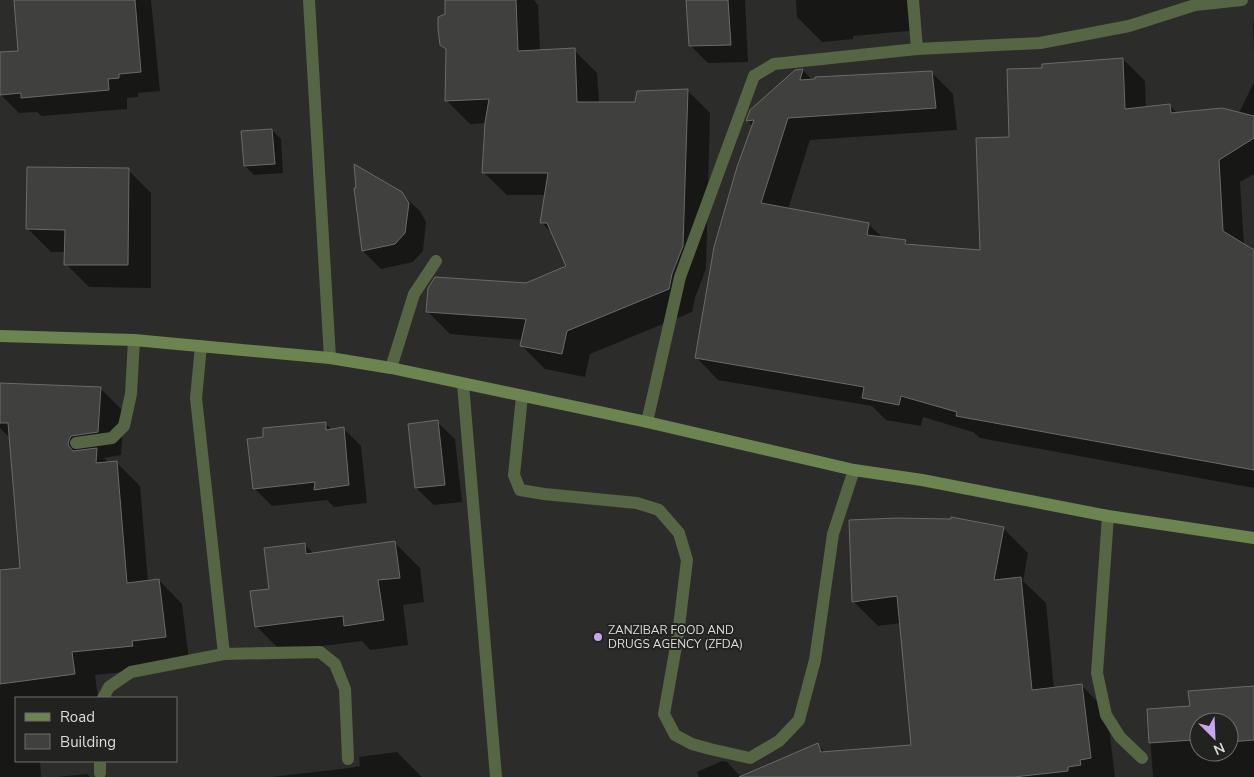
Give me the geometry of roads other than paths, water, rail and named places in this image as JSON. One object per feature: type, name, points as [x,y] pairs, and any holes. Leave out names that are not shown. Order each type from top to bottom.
[{"type":"street","points":[[309,0],[330,358]]},
{"type":"street","points":[[913,0],[917,49]]},
{"type":"street","points":[[647,422],[680,277],[754,76],[774,64],[917,49],[1040,43],[1129,26],[1195,5],[1242,0]]},
{"type":"street","points":[[391,368],[414,294],[436,261]]},
{"type":"street","points":[[0,336],[134,340],[330,358],[391,368],[647,422],[854,470],[922,480],[1108,516],[1254,538]]},
{"type":"street","points":[[76,443],[112,438],[124,426],[131,394],[134,340]]},
{"type":"street","points":[[201,346],[196,398],[224,654]]},
{"type":"street","points":[[463,384],[496,777]]},
{"type":"street","points":[[522,396],[514,475],[520,490],[638,503],[659,510],[679,533],[687,560],[678,635],[664,714],[675,735],[692,744],[750,758],[779,741],[799,720],[815,660],[833,534],[854,470]]},
{"type":"street","points":[[1108,516],[1097,673],[1106,715],[1120,737],[1142,758]]},
{"type":"street","points":[[104,697],[109,686],[131,672],[224,654],[320,652],[335,664],[344,689],[348,759]]},
{"type":"place","name":"ZANZIBAR FOOD AND DRUGS AGENCY (ZFDA)","points":[[598,637]]}]
